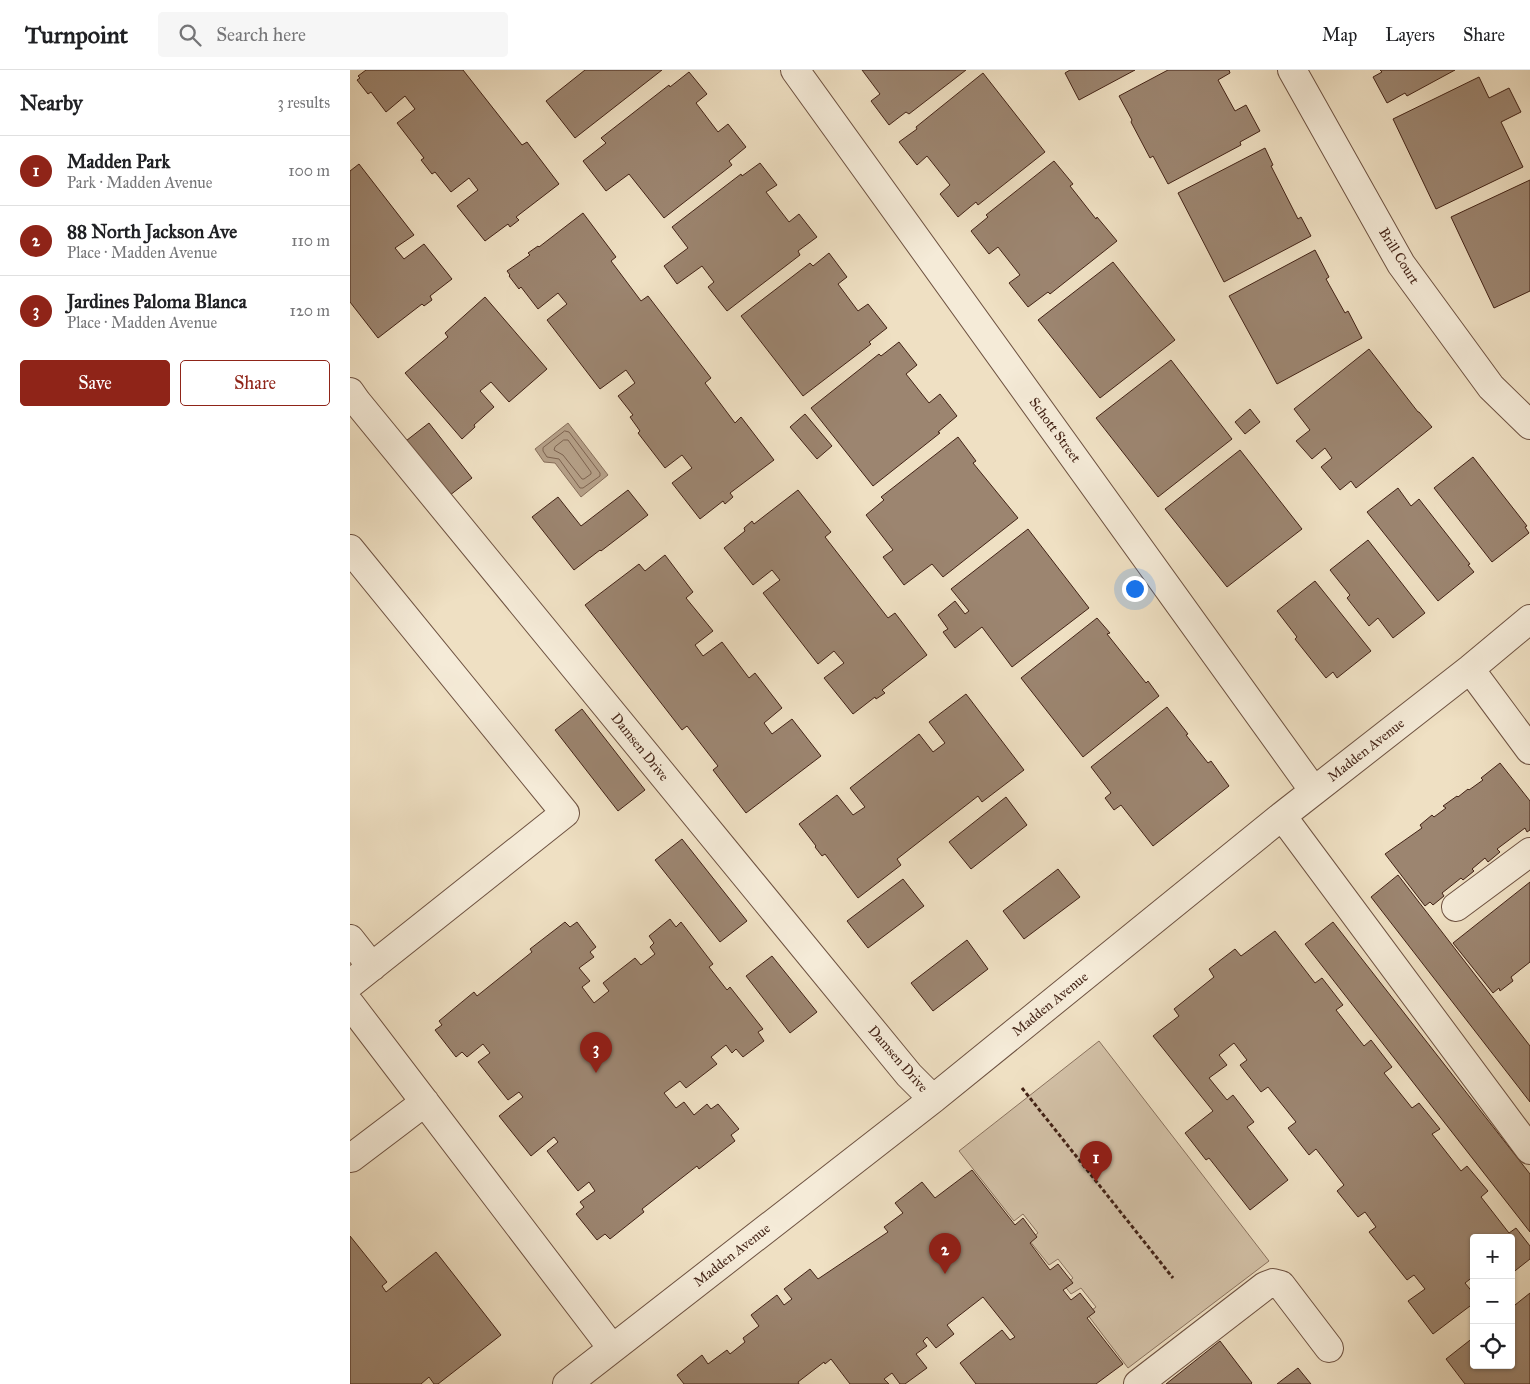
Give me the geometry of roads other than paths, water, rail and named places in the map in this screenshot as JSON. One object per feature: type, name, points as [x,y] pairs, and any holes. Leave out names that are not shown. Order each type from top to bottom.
[{"type":"street","name":"Schott Street","points":[[795,70],[1314,791]]},
{"type":"street","name":"Brill Court","points":[[1292,70],[1401,264],[1491,387],[1530,425]]},
{"type":"street","name":"Damsen Drive","points":[[350,392],[903,1068],[933,1099]]},
{"type":"street","points":[[350,549],[565,813],[350,984]]},
{"type":"street","name":"Madden Avenue","points":[[567,1384],[933,1099],[1282,816],[1470,669],[1530,619]]},
{"type":"street","points":[[1470,669],[1530,750]]},
{"type":"street","points":[[1282,816],[1530,1150]]},
{"type":"street","points":[[1456,907],[1530,852]]},
{"type":"street","points":[[350,939],[372,967]]},
{"type":"street","points":[[350,1004],[612,1348]]},
{"type":"street","points":[[351,1158],[425,1102]]},
{"type":"street","points":[[1138,1384],[1265,1286],[1273,1283],[1281,1285],[1329,1348]]},
{"type":"water","points":[[568,423],[608,475],[581,497],[555,463],[544,462],[535,449]]},
{"type":"place","name":"Jardines Paloma Blanca","points":[[596,1073]]},
{"type":"place","name":"Madden Park","points":[[1096,1182]]},
{"type":"place","name":"88 North Jackson Ave","points":[[945,1274]]}]
